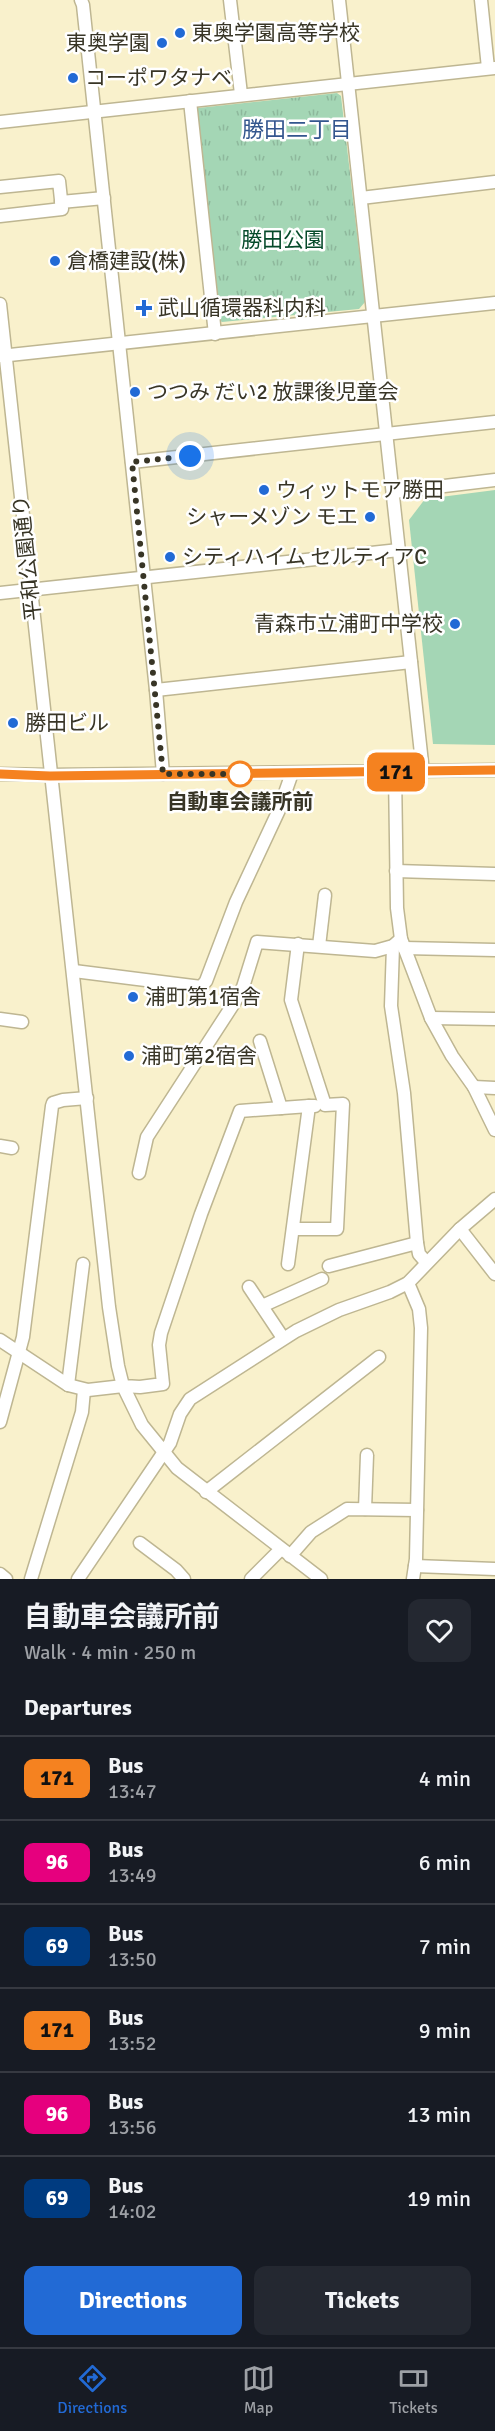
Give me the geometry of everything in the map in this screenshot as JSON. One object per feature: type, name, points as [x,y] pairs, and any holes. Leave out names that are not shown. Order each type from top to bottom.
[{"type":"street","points":[[81,0],[84,5],[163,774]]},
{"type":"street","points":[[230,0],[241,94]]},
{"type":"street","points":[[339,0],[423,772]]},
{"type":"street","points":[[0,122],[492,68],[481,0]]},
{"type":"street","points":[[190,101],[215,334]]},
{"type":"street","points":[[5,187],[59,181],[62,209],[6,216]]},
{"type":"street","points":[[361,198],[495,182]]},
{"type":"street","points":[[61,202],[104,198]]},
{"type":"street","points":[[2,356],[495,303]]},
{"type":"street","name":"平和公園通り","points":[[0,304],[2,356],[74,971],[109,1307],[123,1386],[142,1425],[177,1468],[321,1579]]},
{"type":"street","points":[[132,462],[495,422]]},
{"type":"street","points":[[394,492],[495,480]]},
{"type":"street","points":[[0,593],[399,550]]},
{"type":"street","points":[[156,690],[411,662]]},
{"type":"street","points":[[0,774],[50,776],[495,770]]},
{"type":"street","points":[[394,772],[399,945],[391,1006],[404,1093],[417,1243],[419,1254],[426,1263]]},
{"type":"street","points":[[74,971],[201,987],[206,981],[236,902],[279,810],[292,773]]},
{"type":"street","points":[[396,871],[495,874]]},
{"type":"street","points":[[320,946],[326,895]]},
{"type":"street","points":[[139,1173],[147,1137],[234,1003],[243,987],[257,942],[375,951],[399,945],[495,950]]},
{"type":"street","points":[[298,944],[291,1000],[325,1105]]},
{"type":"street","points":[[399,945],[431,1018],[452,1056],[474,1087],[495,1130]]},
{"type":"street","points":[[431,1018],[495,1019]]},
{"type":"street","points":[[0,1019],[22,1022]]},
{"type":"street","points":[[260,1041],[281,1108]]},
{"type":"street","points":[[474,1087],[495,1088]]},
{"type":"street","points":[[0,1422],[23,1337],[52,1106],[63,1100],[87,1098]]},
{"type":"street","points":[[0,1340],[68,1385],[84,1390],[163,1384],[159,1345],[161,1333],[201,1214],[240,1111],[343,1104],[338,1229],[293,1228]]},
{"type":"street","points":[[288,1264],[309,1106]]},
{"type":"street","points":[[78,1579],[173,1437],[180,1414],[190,1399],[283,1338],[339,1310],[390,1292],[408,1283],[460,1229],[495,1199]]},
{"type":"street","points":[[460,1229],[495,1274]]},
{"type":"street","points":[[329,1266],[417,1243]]},
{"type":"street","points":[[68,1385],[83,1264]]},
{"type":"street","points":[[262,1306],[322,1279]]},
{"type":"street","points":[[408,1283],[419,1309],[421,1328],[414,1573],[495,1569]]},
{"type":"street","points":[[249,1287],[283,1338]]},
{"type":"street","points":[[206,1492],[379,1357]]},
{"type":"street","points":[[31,1579],[82,1412],[84,1390]]},
{"type":"street","points":[[365,1509],[367,1455]]},
{"type":"street","points":[[251,1579],[310,1532],[347,1509],[417,1510]]},
{"type":"street","points":[[140,1543],[176,1570],[184,1579]]},
{"type":"street","points":[[0,1575],[6,1579]]},
{"type":"green space","name":"勝田公園","points":[[337,93],[341,96],[365,302],[359,309],[222,322],[218,319],[195,112],[198,108]]},
{"type":"green space","name":"青森市立浦町中学校","points":[[495,490],[495,745],[433,744],[409,520],[425,499]]},
{"type":"bus line","name":"171","points":[[0,774],[50,776],[495,770]]},
{"type":"place","name":"東奥学園高等学校","points":[[180,33]]},
{"type":"place","name":"東奥学園","points":[[162,43]]},
{"type":"place","name":"コーポワタナベ","points":[[73,78]]},
{"type":"place","name":"倉橋建設(株)","points":[[55,261]]},
{"type":"place","name":"武山循環器科内科","points":[[144,308]]},
{"type":"place","name":"つつみ だい2 放課後児童会","points":[[135,392]]},
{"type":"place","name":"ウィットモア勝田","points":[[264,490]]},
{"type":"place","name":"シャーメゾン モエ","points":[[370,517]]},
{"type":"place","name":"シティハイム セルティアC","points":[[170,557]]},
{"type":"place","name":"青森市立浦町中学校","points":[[455,624]]},
{"type":"place","name":"勝田ビル","points":[[13,723]]},
{"type":"place","name":"自動車会議所前","points":[[240,774]]},
{"type":"place","name":"浦町第1宿舎","points":[[133,997]]},
{"type":"place","name":"浦町第2宿舎","points":[[129,1056]]},
{"type":"district","name":"勝田二丁目","points":[[297,129]]},
{"type":"route","points":[[190,456],[132,462],[163,774],[240,774]]}]
